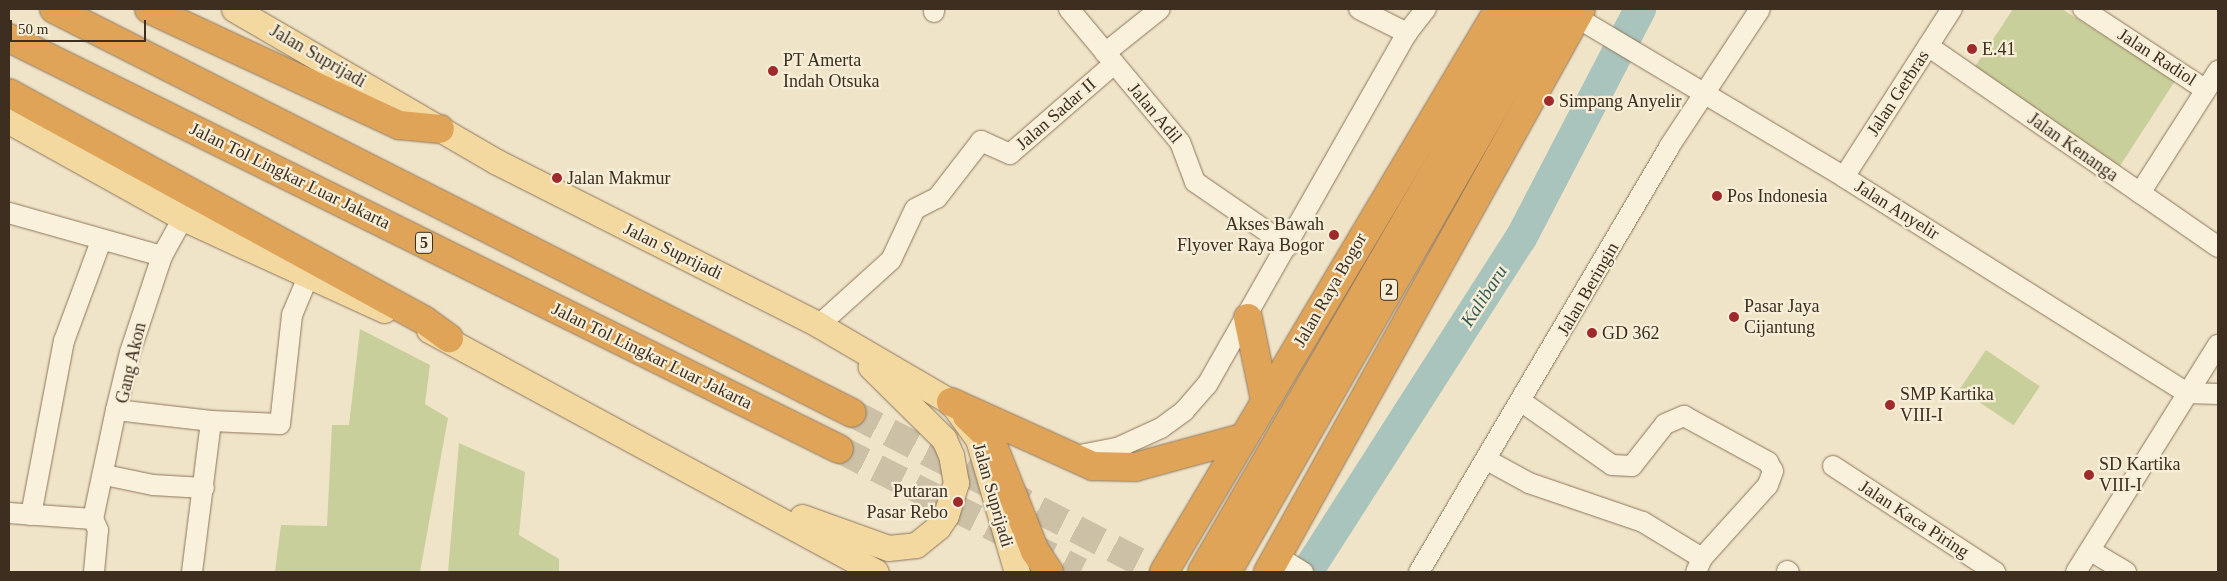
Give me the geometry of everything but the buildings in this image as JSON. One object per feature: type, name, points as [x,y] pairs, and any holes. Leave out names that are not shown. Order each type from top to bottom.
[{"type":"highway","name":"5","points":[[54,9],[852,413]]},
{"type":"highway","points":[[149,9],[399,126],[440,129]]},
{"type":"highway","name":"Jalan Raya Bogor","points":[[1164,572],[1499,9]]},
{"type":"highway","name":"Jalan Raya Bogor","points":[[1202,572],[1529,9]]},
{"type":"highway","name":"2","points":[[1285,566],[1577,16]]},
{"type":"highway","name":"2","points":[[1227,572],[1577,16]]},
{"type":"highway","name":"Jalan Tol Lingkar Luar Jakarta","points":[[9,38],[839,449]]},
{"type":"highway","points":[[9,93],[424,320],[448,338]]},
{"type":"highway","points":[[1248,318],[1266,400]]},
{"type":"highway","points":[[950,402],[1068,457],[1092,466],[1135,467],[1242,438]]},
{"type":"highway","points":[[950,402],[990,438],[1035,551],[1049,572]]},
{"type":"main road","name":"Jalan Suprijadi","points":[[234,9],[440,129],[572,201],[819,325],[950,402],[965,418],[980,445],[1017,572]]},
{"type":"main road","points":[[9,121],[183,218],[308,278],[448,338],[876,572]]},
{"type":"main road","points":[[691,472],[873,546],[903,548],[926,538],[938,527],[952,499],[956,483],[951,455],[933,426],[840,338]]},
{"type":"street","name":"Jalan Adil","points":[[1070,9],[1109,59],[1180,142],[1195,182],[1288,246]]},
{"type":"street","points":[[1109,59],[1160,9]]},
{"type":"street","points":[[1359,9],[1407,33]]},
{"type":"street","points":[[1068,457],[1138,441],[1184,411],[1207,385],[1248,318],[1407,33],[1426,9]]},
{"type":"street","name":"Jalan Beringin","points":[[1419,572],[1522,402],[1704,92],[1760,9]]},
{"type":"street","name":"Jalan Gerbras","points":[[1844,177],[1952,9]]},
{"type":"street","name":"Jalan Radiol","points":[[2083,9],[2206,90]]},
{"type":"street","name":"Jalan Anyelir","points":[[1577,16],[1844,177],[2187,393]]},
{"type":"street","name":"Jalan Kenanga","points":[[1928,46],[2218,247]]},
{"type":"street","name":"Jalan Sadar II","points":[[819,325],[891,260],[915,210],[937,198],[981,141],[1010,154],[1109,59]]},
{"type":"street","points":[[2140,193],[2218,71]]},
{"type":"street","points":[[9,213],[101,241],[162,256]]},
{"type":"street","name":"Gang Akon","points":[[183,218],[162,256],[130,352],[116,410],[275,426],[282,421],[292,314],[308,278]]},
{"type":"street","points":[[31,515],[64,341],[101,241]]},
{"type":"street","points":[[2076,572],[2091,551],[2187,393],[2218,346]]},
{"type":"street","points":[[2187,393],[2218,394]]},
{"type":"street","points":[[1487,460],[1530,483],[1643,522],[1699,565],[1768,485],[1773,471],[1768,462],[1684,416],[1665,424],[1632,466],[1612,465],[1522,402]]},
{"type":"street","points":[[94,572],[98,539],[94,518],[105,475],[116,410]]},
{"type":"street","points":[[192,572],[212,421]]},
{"type":"street","name":"Jalan Kaca Piring","points":[[1834,466],[1995,572]]},
{"type":"street","points":[[105,475],[153,485],[204,488]]},
{"type":"street","points":[[9,513],[94,518]]},
{"type":"street","points":[[2091,551],[2126,572]]},
{"type":"green space","points":[[2013,9],[2062,9],[2175,81],[2120,166],[1972,71]]},
{"type":"green space","points":[[360,329],[430,365],[425,404],[448,418],[420,572],[275,572],[281,525],[327,526],[332,425],[349,425]]},
{"type":"green space","points":[[1986,350],[2040,386],[2014,425],[1960,389]]},
{"type":"green space","points":[[459,443],[525,472],[519,535],[559,559],[559,572],[448,572]]},
{"type":"waterway","name":"Kalibaru","points":[[1307,572],[1521,238],[1640,9]]},
{"type":"tunnel","points":[[852,413],[1159,572]]},
{"type":"tunnel","points":[[839,449],[1081,572]]},
{"type":"place","name":"E.41","points":[[1972,49]]},
{"type":"place","name":"PT Amerta Indah Otsuka","points":[[773,71]]},
{"type":"place","name":"Simpang Anyelir","points":[[1549,101]]},
{"type":"place","name":"Jalan Makmur","points":[[557,178]]},
{"type":"place","name":"Pos Indonesia","points":[[1717,196]]},
{"type":"place","name":"Akses Bawah Flyover Raya Bogor","points":[[1334,235]]},
{"type":"place","name":"Pasar Jaya Cijantung","points":[[1734,317]]},
{"type":"place","name":"GD 362","points":[[1592,333]]},
{"type":"place","name":"SMP Kartika VIII-I","points":[[1890,405]]},
{"type":"place","name":"SD Kartika VIII-I","points":[[2089,475]]},
{"type":"place","name":"Putaran Pasar Rebo","points":[[958,502]]}]
